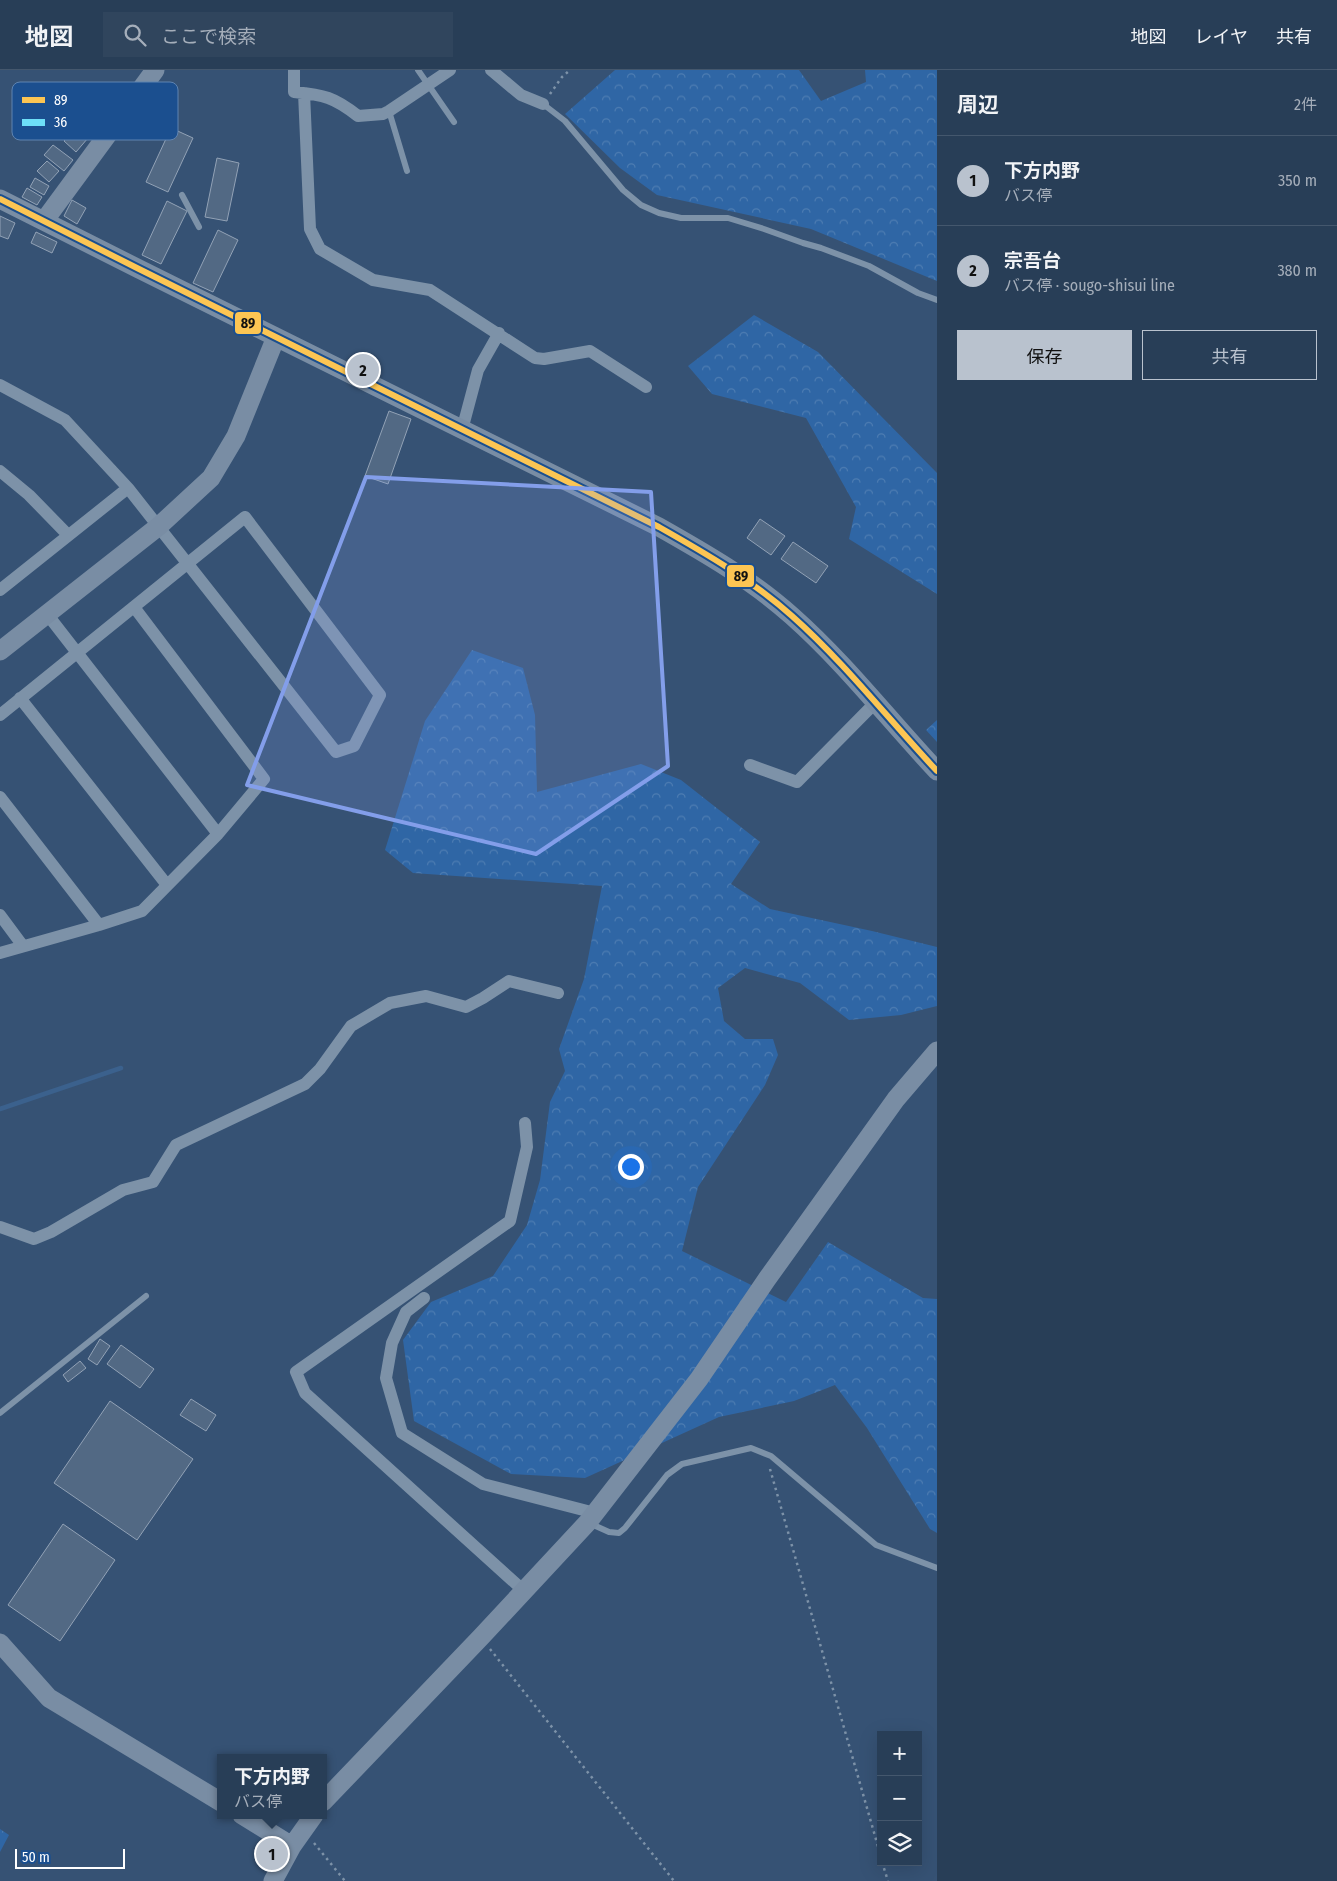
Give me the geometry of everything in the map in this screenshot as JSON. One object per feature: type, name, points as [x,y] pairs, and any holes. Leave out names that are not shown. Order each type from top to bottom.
[{"type":"street","points":[[146,82],[155,70]]},
{"type":"street","points":[[294,70],[294,92],[317,94],[341,102],[358,116],[383,114],[450,70]]},
{"type":"street","points":[[491,70],[521,95],[542,104]]},
{"type":"street","points":[[304,93],[310,229],[320,249],[373,280],[430,290],[535,358],[544,360],[590,351],[646,387]]},
{"type":"street","points":[[44,221],[104,140]]},
{"type":"street","points":[[0,199],[659,527],[705,553],[752,584],[791,615],[830,652],[937,771]]},
{"type":"street","points":[[462,430],[478,370],[499,333]]},
{"type":"street","points":[[0,651],[159,526],[211,478],[236,436],[276,337]]},
{"type":"street","points":[[0,386],[65,420],[128,488],[159,526],[187,564],[336,752],[354,746],[380,695],[245,517],[187,564],[134,607],[77,653],[20,698],[0,715]]},
{"type":"street","points":[[0,471],[29,495],[68,535]]},
{"type":"street","points":[[2,584],[128,488]]},
{"type":"street","points":[[0,953],[142,911],[218,834],[264,779],[134,607]]},
{"type":"street","points":[[47,614],[218,834]]},
{"type":"street","points":[[20,698],[167,885]]},
{"type":"street","points":[[750,765],[797,782],[875,703]]},
{"type":"street","points":[[0,797],[99,925]]},
{"type":"street","points":[[0,916],[23,946]]},
{"type":"street","points":[[0,1227],[34,1239],[51,1232],[122,1190],[152,1182],[176,1144],[305,1084],[320,1069],[351,1026],[390,1002],[426,996],[466,1007],[508,981],[558,993]]},
{"type":"street","points":[[327,1798],[481,1637],[591,1518],[699,1379],[767,1279],[896,1099],[937,1051]]},
{"type":"street","points":[[524,1591],[305,1393],[296,1372],[510,1221],[527,1147],[525,1123]]},
{"type":"street","points":[[424,1298],[406,1312],[392,1343],[386,1378],[402,1433],[484,1484],[591,1518]]},
{"type":"street","points":[[0,1642],[49,1698],[217,1800]]},
{"type":"street","points":[[248,1819],[292,1846]]},
{"type":"street","points":[[273,1881],[292,1846],[309,1823]]},
{"type":"lane","points":[[418,70],[454,122]]},
{"type":"lane","points":[[542,104],[565,121],[623,190],[641,205],[659,213],[681,218],[728,218],[764,229],[868,266],[918,293],[937,300]]},
{"type":"lane","points":[[389,111],[407,171]]},
{"type":"lane","points":[[182,195],[199,227]]},
{"type":"lane","points":[[0,1413],[146,1296]]},
{"type":"lane","points":[[591,1518],[609,1532],[619,1533],[667,1475],[682,1464],[751,1448],[771,1456],[876,1545],[937,1568]]},
{"type":"path","points":[[542,104],[562,77],[570,70]]},
{"type":"path","points":[[766,1454],[877,1843]]},
{"type":"path","points":[[481,1637],[674,1881]]},
{"type":"path","points":[[309,1823],[345,1881]]},
{"type":"path","points":[[883,1866],[888,1881]]},
{"type":"highlighted area","points":[[366,477],[651,492],[668,766],[536,854],[247,785]]},
{"type":"green space","points":[[615,70],[799,70],[821,101],[866,82],[865,70],[937,70],[937,281],[811,229],[657,195],[620,168],[565,114]]},
{"type":"green space","points":[[754,315],[818,352],[937,473],[937,594],[849,539],[856,507],[806,418],[712,394],[688,366]]},
{"type":"green space","points":[[472,650],[523,668],[535,715],[537,792],[641,764],[681,780],[760,842],[731,884],[770,909],[937,947],[937,1006],[901,1015],[849,1020],[800,983],[745,968],[718,988],[724,1021],[745,1039],[773,1039],[778,1055],[765,1085],[698,1187],[682,1251],[786,1302],[828,1242],[923,1298],[937,1299],[937,1533],[930,1529],[867,1428],[835,1385],[794,1401],[719,1417],[585,1478],[511,1474],[414,1421],[403,1340],[431,1302],[493,1276],[527,1225],[540,1180],[550,1102],[565,1071],[559,1049],[584,979],[602,886],[413,873],[385,850],[425,721]]},
{"type":"green space","points":[[937,720],[937,742],[926,730]]},
{"type":"green space","points":[[0,1829],[9,1835],[0,1852]]},
{"type":"building","points":[[178,131],[193,138],[168,192],[146,182],[165,140],[178,140]]},
{"type":"building","points":[[65,140],[86,140],[76,152]]},
{"type":"building","points":[[53,145],[73,160],[64,171],[44,155]]},
{"type":"building","points":[[217,158],[239,163],[227,221],[205,217]]},
{"type":"building","points":[[47,161],[59,171],[49,182],[37,171]]},
{"type":"building","points":[[35,178],[49,186],[44,195],[30,187]]},
{"type":"building","points":[[27,188],[42,197],[37,205],[22,197]]},
{"type":"building","points":[[72,200],[86,208],[77,224],[64,216]]},
{"type":"building","points":[[167,201],[187,211],[161,264],[142,255]]},
{"type":"building","points":[[0,216],[15,223],[8,239],[0,236]]},
{"type":"building","points":[[218,230],[238,240],[213,292],[193,283]]},
{"type":"building","points":[[36,232],[57,242],[52,253],[31,243]]},
{"type":"building","points":[[389,411],[411,419],[388,484],[365,476]]},
{"type":"building","points":[[760,519],[785,536],[771,555],[747,538]]},
{"type":"building","points":[[793,542],[828,566],[816,583],[781,559]]},
{"type":"building","points":[[100,1339],[110,1346],[97,1365],[88,1359]]},
{"type":"building","points":[[121,1345],[154,1369],[140,1388],[107,1364]]},
{"type":"building","points":[[80,1361],[86,1368],[68,1382],[63,1375]]},
{"type":"building","points":[[191,1399],[216,1415],[206,1431],[180,1415]]},
{"type":"building","points":[[110,1401],[193,1459],[137,1540],[54,1483]]},
{"type":"building","points":[[63,1524],[115,1560],[60,1641],[8,1605]]},
{"type":"waterway","points":[[0,1109],[121,1068]]},
{"type":"transit line","name":"89","points":[[0,199],[659,527],[711,557],[761,591],[792,616],[849,672],[937,771]]},
{"type":"place","name":"宗吾台","points":[[363,370]]},
{"type":"place","name":"下方内野","points":[[272,1854]]}]
